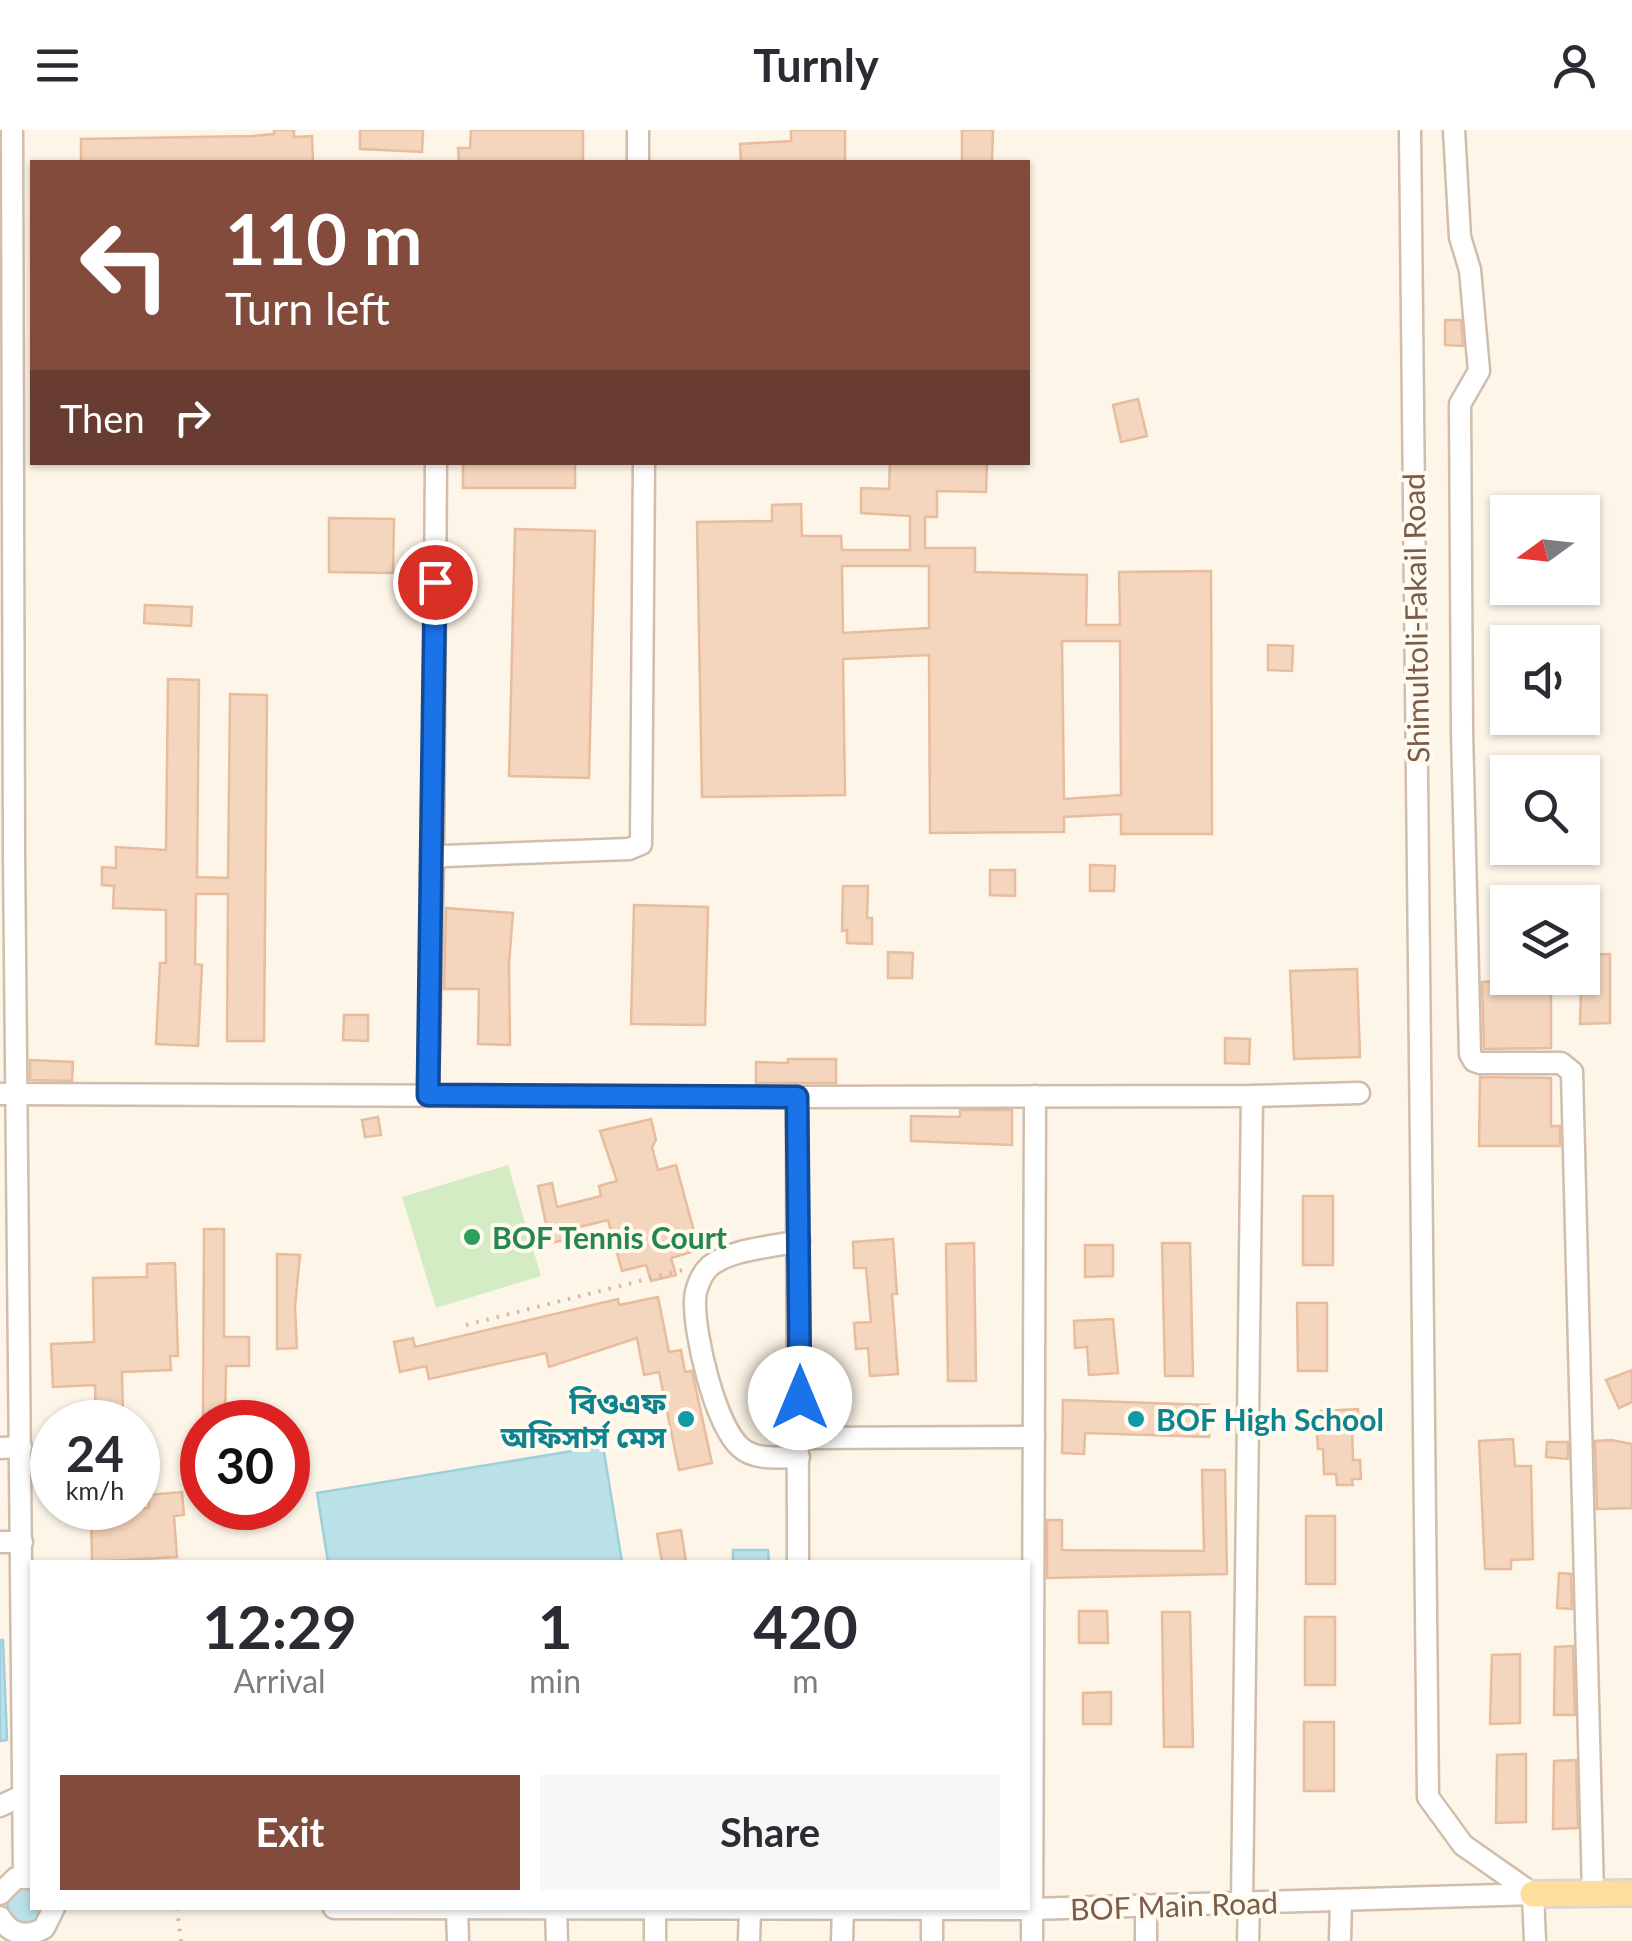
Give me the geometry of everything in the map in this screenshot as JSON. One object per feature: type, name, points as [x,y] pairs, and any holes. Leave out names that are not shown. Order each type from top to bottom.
[{"type":"main road","points":[[1534,1894],[1632,1893]]},
{"type":"street","points":[[0,1894],[9,1882],[28,1877],[22,1469],[11,1448],[7,854],[12,130]]},
{"type":"street","points":[[638,130],[638,160]]},
{"type":"street","name":"Shimultoli-Fakail Road","points":[[1410,130],[1428,1797],[1463,1845],[1534,1894]]},
{"type":"street","points":[[1454,130],[1460,237],[1470,270],[1479,371],[1460,404],[1470,1054],[1480,1062],[1561,1063],[1572,1072],[1594,1894]]},
{"type":"street","points":[[428,1095],[436,465]]},
{"type":"street","points":[[433,861],[444,856],[629,849],[641,844],[644,465]]},
{"type":"street","points":[[10,1093],[797,1097],[1359,1093]]},
{"type":"street","points":[[1032,1941],[1035,1096]]},
{"type":"street","points":[[1248,1941],[1252,1096]]},
{"type":"street","points":[[797,1097],[798,1560]]},
{"type":"street","points":[[799,1241],[730,1257],[709,1267],[694,1299],[698,1334],[726,1429],[742,1449],[755,1456],[799,1448],[1034,1437]]},
{"type":"street","points":[[0,1470],[22,1469]]},
{"type":"street","points":[[0,1542],[22,1542]]},
{"type":"street","points":[[0,1806],[24,1795]]},
{"type":"street","points":[[1534,1894],[1535,1941]]},
{"type":"street","name":"BOF Main Road","points":[[1032,1909],[1534,1894]]},
{"type":"street","points":[[1340,1900],[1340,1941]]},
{"type":"street","points":[[1146,1906],[1146,1941]]},
{"type":"street","points":[[0,1917],[9,1929],[26,1938],[44,1928],[53,1910]]},
{"type":"street","points":[[457,1910],[458,1941]]},
{"type":"street","name":"BOF Main Road","points":[[457,1910],[556,1910]]},
{"type":"street","points":[[556,1910],[556,1941]]},
{"type":"street","points":[[656,1910],[656,1941]]},
{"type":"street","points":[[749,1941],[750,1910]]},
{"type":"street","points":[[842,1941],[843,1910]]},
{"type":"street","points":[[932,1910],[932,1941]]},
{"type":"path","points":[[466,1325],[682,1269],[699,1282]]},
{"type":"path","points":[[178,1910],[180,1941]]},
{"type":"green space","name":"BOF Tennis Court","points":[[508,1165],[541,1276],[436,1308],[402,1197]]},
{"type":"water","points":[[603,1446],[622,1560],[328,1560],[317,1493]]},
{"type":"water","points":[[733,1550],[768,1550],[769,1560],[733,1560]]},
{"type":"water","points":[[0,1640],[7,1740],[0,1741]]},
{"type":"water","points":[[30,1886],[30,1910],[46,1910],[40,1922],[19,1926],[8,1911],[9,1898],[16,1887]]},
{"type":"building","points":[[274,130],[294,130],[294,137],[312,136],[313,160],[81,160],[81,139],[274,134]]},
{"type":"building","points":[[360,130],[423,130],[422,152],[360,149]]},
{"type":"building","points":[[471,130],[583,130],[583,160],[459,160],[458,148],[470,148]]},
{"type":"building","points":[[791,130],[845,130],[845,160],[741,160],[740,144],[791,141]]},
{"type":"building","points":[[962,130],[993,130],[992,160],[962,160]]},
{"type":"building","points":[[1445,320],[1461,320],[1463,346],[1445,345]]},
{"type":"building","points":[[1138,399],[1147,436],[1121,442],[1113,405]]},
{"type":"building","points":[[463,465],[575,465],[575,488],[463,488]]},
{"type":"building","points":[[890,465],[987,465],[986,492],[937,491],[937,517],[925,517],[925,548],[975,548],[975,572],[1087,575],[1086,625],[1120,625],[1119,572],[1211,571],[1212,834],[1121,834],[1121,814],[1064,817],[1064,832],[930,833],[929,655],[843,659],[845,795],[702,797],[697,522],[772,521],[772,505],[801,504],[802,536],[841,536],[842,550],[910,550],[910,516],[861,513],[861,488],[889,489]],"holes":[[[842,566],[929,566],[929,628],[843,633]],[[1062,641],[1120,641],[1121,795],[1064,799]]]},
{"type":"building","points":[[329,518],[394,519],[393,573],[329,572]]},
{"type":"building","points":[[515,529],[595,531],[589,778],[509,776]]},
{"type":"building","points":[[145,605],[192,607],[191,626],[144,623]]},
{"type":"building","points":[[1268,645],[1293,646],[1292,671],[1268,670]]},
{"type":"building","points":[[168,679],[199,680],[197,877],[228,878],[230,694],[267,695],[264,1041],[227,1041],[228,894],[196,894],[195,964],[202,965],[198,1046],[156,1044],[160,963],[166,963],[166,910],[113,908],[114,886],[102,885],[102,867],[116,868],[116,847],[166,850]]},
{"type":"building","points":[[1090,865],[1115,866],[1114,891],[1090,891]]},
{"type":"building","points":[[990,870],[1015,870],[1015,896],[990,895]]},
{"type":"building","points":[[843,886],[868,886],[867,918],[872,918],[872,944],[847,943],[847,930],[842,931]]},
{"type":"building","points":[[634,905],[708,907],[705,1025],[631,1024]]},
{"type":"building","points":[[446,908],[513,913],[510,1045],[478,1044],[479,989],[444,989]]},
{"type":"building","points":[[888,952],[913,953],[912,978],[888,978]]},
{"type":"building","points":[[1600,954],[1610,954],[1610,1023],[1580,1024],[1581,995],[1600,995]]},
{"type":"building","points":[[1357,969],[1360,1057],[1294,1059],[1290,971]]},
{"type":"building","points":[[1482,982],[1490,982],[1490,995],[1551,995],[1551,1048],[1484,1049]]},
{"type":"building","points":[[344,1015],[368,1015],[368,1041],[343,1040]]},
{"type":"building","points":[[1225,1038],[1250,1039],[1249,1064],[1225,1063]]},
{"type":"building","points":[[788,1059],[836,1059],[836,1083],[756,1083],[756,1062],[788,1063]]},
{"type":"building","points":[[30,1060],[73,1062],[72,1081],[30,1080]]},
{"type":"building","points":[[1480,1077],[1551,1078],[1551,1126],[1560,1126],[1560,1146],[1479,1146]]},
{"type":"building","points":[[960,1110],[1012,1110],[1012,1145],[911,1141],[911,1116],[960,1117]]},
{"type":"building","points":[[378,1117],[381,1135],[365,1137],[362,1120]]},
{"type":"building","points":[[651,1119],[658,1170],[676,1165],[699,1250],[671,1258],[676,1275],[651,1281],[646,1265],[622,1271],[608,1220],[563,1231],[565,1240],[550,1243],[538,1186],[552,1183],[557,1207],[601,1196],[599,1186],[617,1181],[600,1131]]},
{"type":"building","points":[[1303,1196],[1333,1196],[1333,1265],[1303,1265]]},
{"type":"building","points":[[204,1229],[224,1229],[224,1337],[249,1337],[249,1366],[226,1366],[225,1400],[203,1400]]},
{"type":"building","points":[[893,1239],[897,1294],[892,1294],[898,1374],[870,1376],[868,1348],[856,1349],[854,1323],[871,1322],[866,1268],[854,1268],[853,1242]]},
{"type":"building","points":[[974,1243],[976,1381],[948,1381],[946,1244]]},
{"type":"building","points":[[1162,1243],[1190,1243],[1193,1376],[1165,1376]]},
{"type":"building","points":[[1085,1245],[1113,1245],[1113,1276],[1085,1277]]},
{"type":"building","points":[[277,1254],[300,1255],[295,1306],[297,1348],[277,1349]]},
{"type":"building","points":[[175,1263],[178,1356],[170,1356],[171,1370],[122,1372],[123,1400],[95,1400],[95,1385],[53,1387],[51,1344],[94,1342],[93,1278],[147,1277],[147,1264]]},
{"type":"building","points":[[658,1297],[669,1352],[681,1350],[685,1372],[692,1371],[712,1463],[679,1470],[659,1372],[644,1375],[637,1338],[549,1367],[546,1353],[429,1379],[426,1366],[400,1372],[394,1342],[413,1338],[415,1347],[618,1299],[619,1305]]},
{"type":"building","points":[[1297,1303],[1327,1303],[1327,1371],[1298,1371]]},
{"type":"building","points":[[1113,1319],[1118,1373],[1089,1375],[1087,1347],[1075,1348],[1074,1321]]},
{"type":"building","points":[[1632,1370],[1632,1402],[1619,1408],[1606,1380]]},
{"type":"building","name":"BOF High School","points":[[1063,1400],[1209,1405],[1209,1437],[1085,1433],[1084,1454],[1062,1453]]},
{"type":"building","points":[[1358,1409],[1358,1427],[1352,1427],[1353,1460],[1360,1460],[1361,1479],[1352,1479],[1353,1485],[1337,1485],[1336,1474],[1324,1474],[1323,1449],[1318,1449],[1321,1411]]},
{"type":"building","points":[[1513,1439],[1515,1466],[1531,1466],[1533,1559],[1511,1560],[1511,1569],[1485,1569],[1479,1441]]},
{"type":"building","points":[[1595,1441],[1632,1444],[1632,1508],[1597,1509]]},
{"type":"building","points":[[1547,1442],[1568,1442],[1568,1459],[1546,1457]]},
{"type":"building","points":[[1202,1470],[1225,1470],[1227,1574],[1047,1578],[1047,1520],[1062,1520],[1062,1550],[1204,1551]]},
{"type":"building","points":[[180,1492],[180,1515],[174,1516],[177,1557],[92,1560],[91,1530],[160,1530],[160,1494]]},
{"type":"building","points":[[1306,1516],[1335,1516],[1335,1584],[1306,1584]]},
{"type":"building","points":[[681,1530],[686,1560],[662,1560],[657,1534]]},
{"type":"building","points":[[1559,1573],[1571,1574],[1572,1609],[1557,1608]]},
{"type":"building","points":[[1079,1611],[1107,1611],[1108,1643],[1079,1643]]},
{"type":"building","points":[[1162,1612],[1190,1612],[1193,1747],[1164,1747]]},
{"type":"building","points":[[1305,1617],[1335,1617],[1335,1685],[1305,1685]]},
{"type":"building","points":[[1573,1646],[1575,1715],[1554,1715],[1555,1647]]},
{"type":"building","points":[[1520,1654],[1520,1723],[1490,1724],[1492,1655]]},
{"type":"building","points":[[1111,1692],[1111,1724],[1083,1724],[1083,1693]]},
{"type":"building","points":[[1304,1722],[1334,1722],[1334,1791],[1304,1791]]},
{"type":"building","points":[[1526,1754],[1526,1822],[1496,1823],[1497,1755]]},
{"type":"building","points":[[1576,1760],[1578,1828],[1553,1829],[1554,1761]]},
{"type":"place","name":"BOF Tennis Court","points":[[472,1237]]},
{"type":"place","name":"বিওএফ অফিসার্স মেস","points":[[686,1419]]},
{"type":"place","name":"BOF High School","points":[[1136,1419]]},
{"type":"route","points":[[435,582],[428,1095],[797,1097],[800,1398]]}]
